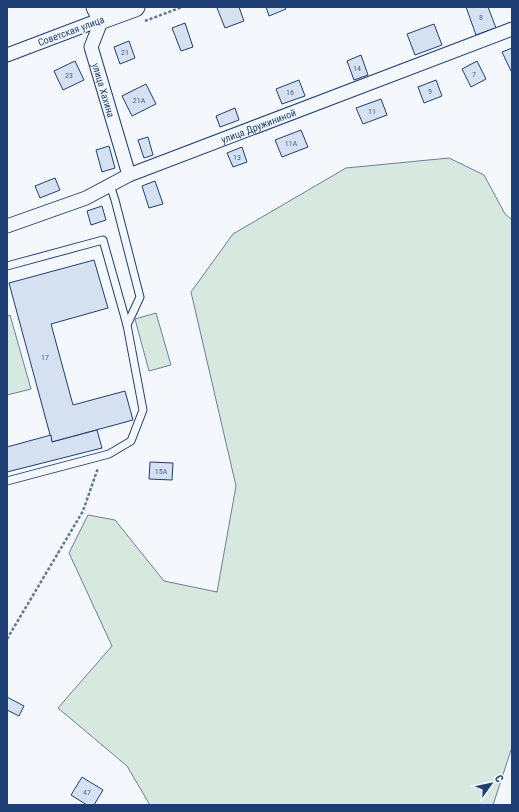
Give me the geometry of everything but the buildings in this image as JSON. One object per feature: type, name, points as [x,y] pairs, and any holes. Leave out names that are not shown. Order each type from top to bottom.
[{"type":"street","name":"Советская улица","points":[[7,54],[99,13],[135,7]]},
{"type":"street","name":"улица Хахина","points":[[99,13],[91,47],[129,175]]},
{"type":"street","name":"улица Дружининой","points":[[7,226],[86,198],[129,175],[512,29]]},
{"type":"lane","points":[[110,185],[140,297],[127,325]]},
{"type":"lane","points":[[7,266],[103,240],[127,325],[143,410],[130,441],[109,454],[7,481]]},
{"type":"path","points":[[7,639],[83,511],[102,456]]},
{"type":"shaded area","points":[[449,158],[484,175],[505,214],[512,220],[512,747],[493,805],[150,805],[127,766],[58,708],[112,646],[69,553],[88,515],[115,520],[164,581],[217,592],[236,486],[191,292],[233,234],[346,168]]},
{"type":"shaded area","points":[[156,313],[171,365],[149,371],[135,319]]},
{"type":"shaded area","points":[[10,315],[31,389],[7,395],[7,316]]}]
